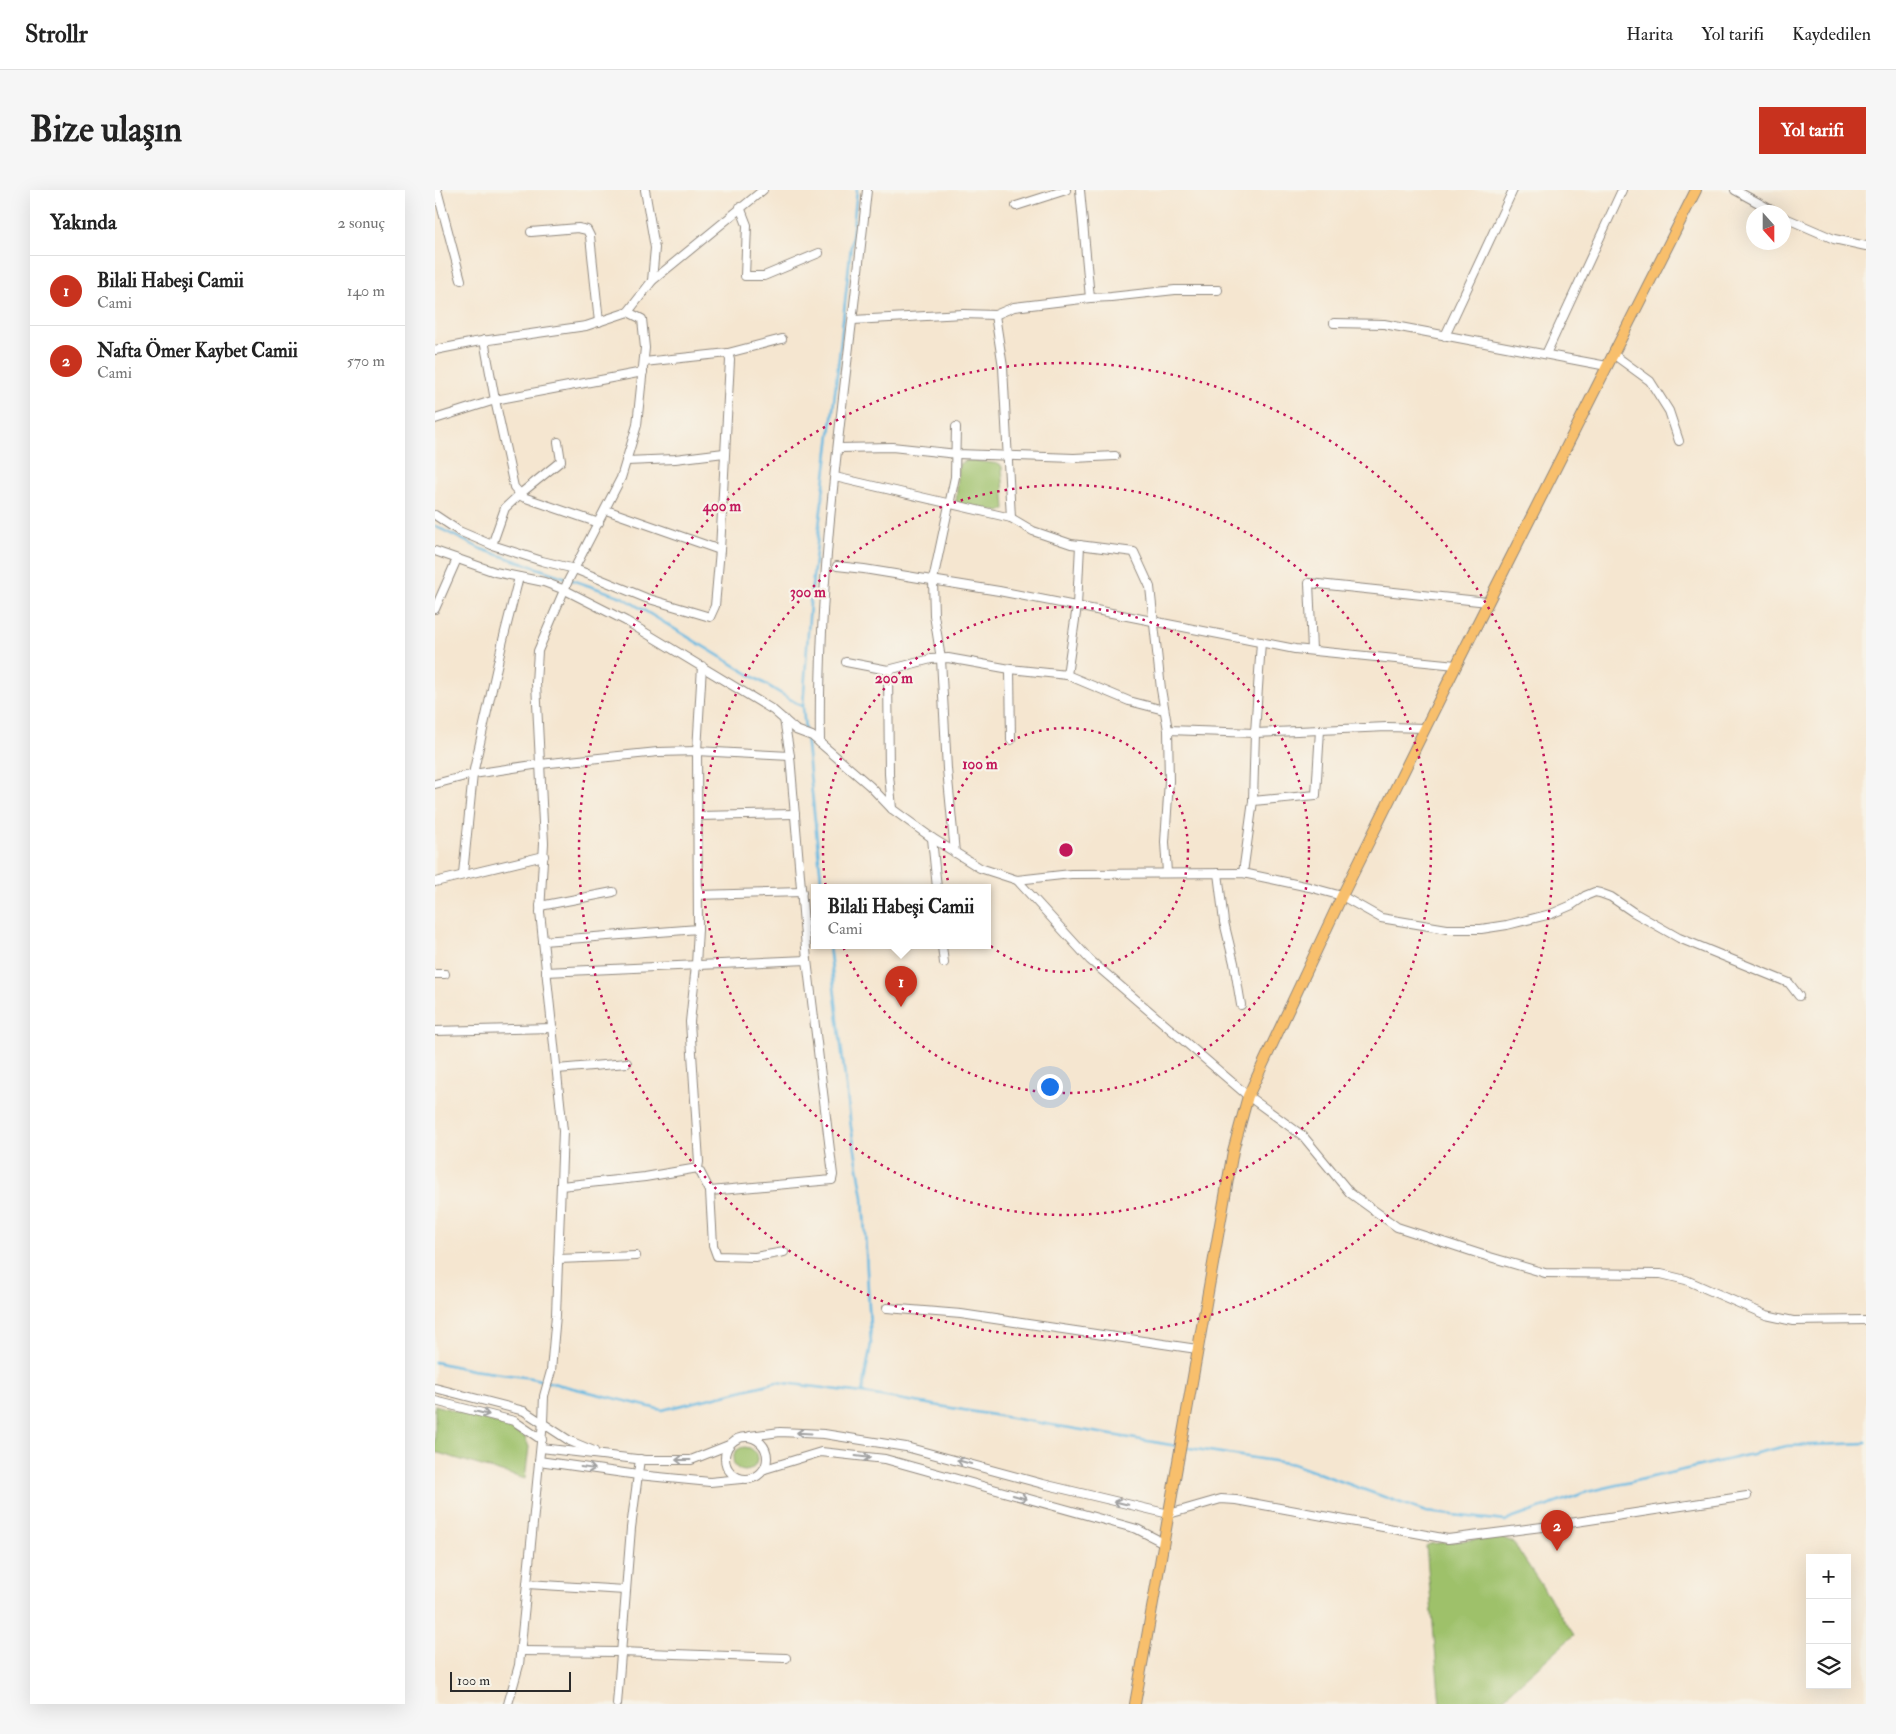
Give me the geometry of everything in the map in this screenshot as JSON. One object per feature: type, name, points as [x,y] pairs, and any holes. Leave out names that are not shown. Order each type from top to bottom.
[{"type":"main road","points":[[1135,1704],[1233,1151],[1247,1096],[1456,665],[1696,190]]},
{"type":"street","points":[[437,190],[461,280]]},
{"type":"street","points":[[645,190],[655,248],[652,281]]},
{"type":"street","points":[[435,350],[484,340],[586,326],[628,312],[652,281],[763,190]]},
{"type":"street","points":[[820,743],[819,699],[824,582],[837,448],[867,190]]},
{"type":"street","points":[[1015,206],[1066,190]]},
{"type":"street","points":[[1080,190],[1089,298]]},
{"type":"street","points":[[1445,336],[1513,190]]},
{"type":"street","points":[[1546,354],[1622,190]]},
{"type":"street","points":[[1735,190],[1762,205]]},
{"type":"street","points":[[740,207],[747,225],[745,276],[763,276],[819,253]]},
{"type":"street","points":[[1791,220],[1834,239],[1866,246]]},
{"type":"street","points":[[531,232],[578,228],[587,230],[590,236],[599,322]]},
{"type":"street","points":[[853,320],[963,314],[995,315],[1014,308],[1089,298],[1175,290],[1218,290]]},
{"type":"street","points":[[508,1704],[521,1651],[544,1396],[551,1371],[563,1131],[540,906],[545,843],[536,683],[538,651],[572,575],[621,478],[637,425],[645,348],[642,319],[628,312]]},
{"type":"street","points":[[995,315],[1003,367],[1011,518]]},
{"type":"street","points":[[1334,323],[1384,324],[1607,366]]},
{"type":"street","points":[[644,362],[728,353],[782,339]]},
{"type":"street","points":[[484,340],[514,487],[523,497],[599,523]]},
{"type":"street","points":[[435,515],[459,531],[492,545],[542,561],[572,575],[710,616],[715,606],[720,550],[730,360],[728,353]]},
{"type":"street","points":[[1613,354],[1650,381],[1669,411],[1679,441]]},
{"type":"street","points":[[435,419],[495,400],[643,372]]},
{"type":"street","points":[[955,853],[947,769],[941,658],[934,615],[933,580],[951,505],[957,454],[956,427]]},
{"type":"street","points":[[492,545],[505,508],[561,461],[558,442]]},
{"type":"street","points":[[837,448],[892,447],[957,454],[1074,458],[1115,456]]},
{"type":"street","points":[[626,462],[724,453]]},
{"type":"street","points":[[835,476],[1011,518],[1033,531],[1071,544],[1135,552],[1150,587],[1161,689],[1168,730],[1169,781],[1165,842],[1167,873]]},
{"type":"street","points":[[605,510],[720,550]]},
{"type":"street","points":[[1067,675],[1077,606],[1080,545]]},
{"type":"street","points":[[435,551],[495,572],[543,582],[565,590],[626,621],[773,710],[795,730],[813,736],[870,786],[892,809],[932,838],[980,868],[1017,880],[1071,874],[1243,874],[1343,896],[1381,918],[1447,929],[1473,929],[1507,925],[1551,914],[1595,892],[1611,897],[1679,938],[1789,982],[1799,996]]},
{"type":"street","points":[[435,609],[437,597],[457,559]]},
{"type":"street","points":[[837,566],[933,580],[1077,606],[1295,649],[1456,665]]},
{"type":"street","points":[[463,874],[473,774],[519,577]]},
{"type":"street","points":[[1311,650],[1309,584],[1488,602]]},
{"type":"street","points":[[1243,874],[1253,800],[1261,642]]},
{"type":"street","points":[[846,662],[888,670],[941,658],[1009,669],[1067,675],[1129,701],[1165,710]]},
{"type":"street","points":[[702,666],[697,751],[698,929],[690,1022],[698,1168],[710,1191],[713,1245],[717,1256],[755,1257],[784,1252]]},
{"type":"street","points":[[1009,669],[1011,740]]},
{"type":"street","points":[[888,670],[889,774],[892,809]]},
{"type":"street","points":[[710,1191],[832,1180],[833,1175],[807,960],[790,756],[785,720]]},
{"type":"street","points":[[1168,730],[1255,733],[1387,727],[1425,728]]},
{"type":"street","points":[[1253,800],[1317,795],[1320,730]]},
{"type":"street","points":[[435,784],[473,774],[540,764],[658,752],[697,751],[790,756]]},
{"type":"street","points":[[698,816],[795,814]]},
{"type":"street","points":[[932,838],[937,884]]},
{"type":"street","points":[[435,882],[543,856]]},
{"type":"street","points":[[1218,873],[1224,922],[1234,963],[1241,1005]]},
{"type":"street","points":[[1017,880],[1089,960],[1247,1096],[1303,1136],[1349,1193],[1397,1227],[1545,1273],[1661,1274],[1686,1280],[1766,1315],[1793,1321],[1866,1320]]},
{"type":"street","points":[[540,906],[613,892]]},
{"type":"street","points":[[698,894],[802,892]]},
{"type":"street","points":[[543,941],[698,929]]},
{"type":"street","points":[[942,949],[944,963]]},
{"type":"street","points":[[546,972],[807,960]]},
{"type":"street","points":[[435,974],[445,974]]},
{"type":"street","points":[[435,1031],[553,1028]]},
{"type":"street","points":[[557,1069],[627,1063]]},
{"type":"street","points":[[561,1186],[645,1177],[698,1168]]},
{"type":"street","points":[[558,1259],[636,1256]]},
{"type":"street","points":[[887,1308],[961,1314],[1197,1349]]},
{"type":"street","points":[[435,1388],[524,1411],[570,1441],[601,1455]]},
{"type":"street","points":[[435,1401],[514,1421],[541,1444],[601,1455],[640,1459],[691,1460],[729,1445],[738,1438],[780,1432],[824,1434],[907,1447],[1043,1484],[1169,1514],[1221,1500],[1236,1500],[1448,1539],[1551,1526],[1747,1496]]},
{"type":"street","points":[[750,1436],[761,1442],[765,1447],[768,1459],[765,1469]]},
{"type":"street","points":[[729,1445],[725,1456],[727,1468],[731,1473],[741,1478]]},
{"type":"street","points":[[539,1461],[638,1476],[710,1482],[747,1479],[757,1476],[765,1469],[821,1452],[885,1459],[1137,1529],[1164,1542]]},
{"type":"street","points":[[617,1704],[625,1590],[640,1459]]},
{"type":"street","points":[[527,1584],[625,1590]]},
{"type":"street","points":[[521,1651],[620,1652],[786,1658]]},
{"type":"green space","points":[[968,460],[1000,464],[1002,467],[1005,509],[1000,512],[956,503],[959,464]]},
{"type":"green space","points":[[435,1405],[510,1427],[525,1437],[529,1447],[525,1479],[435,1452]]},
{"type":"green space","points":[[740,1447],[750,1447],[757,1454],[757,1464],[750,1471],[740,1471],[733,1464],[733,1454]]},
{"type":"green space","points":[[1500,1537],[1513,1542],[1574,1635],[1496,1704],[1440,1704],[1426,1546],[1430,1544]]},
{"type":"waterway","points":[[805,731],[803,707],[810,603],[857,190]]},
{"type":"waterway","points":[[435,526],[481,549],[622,597],[803,707]]},
{"type":"waterway","points":[[806,736],[822,884]]},
{"type":"waterway","points":[[829,949],[851,1127],[863,1197],[871,1344],[862,1393]]},
{"type":"waterway","points":[[435,1362],[472,1370],[532,1378],[662,1410],[777,1382],[862,1393],[1177,1446]]},
{"type":"waterway","points":[[1183,1447],[1293,1464],[1426,1512],[1505,1521],[1587,1492],[1787,1446],[1866,1443]]},
{"type":"place","name":"Bilali Habeşi Camii","points":[[901,1007]]},
{"type":"place","name":"Nafta Ömer Kaybet Camii","points":[[1557,1551]]}]
